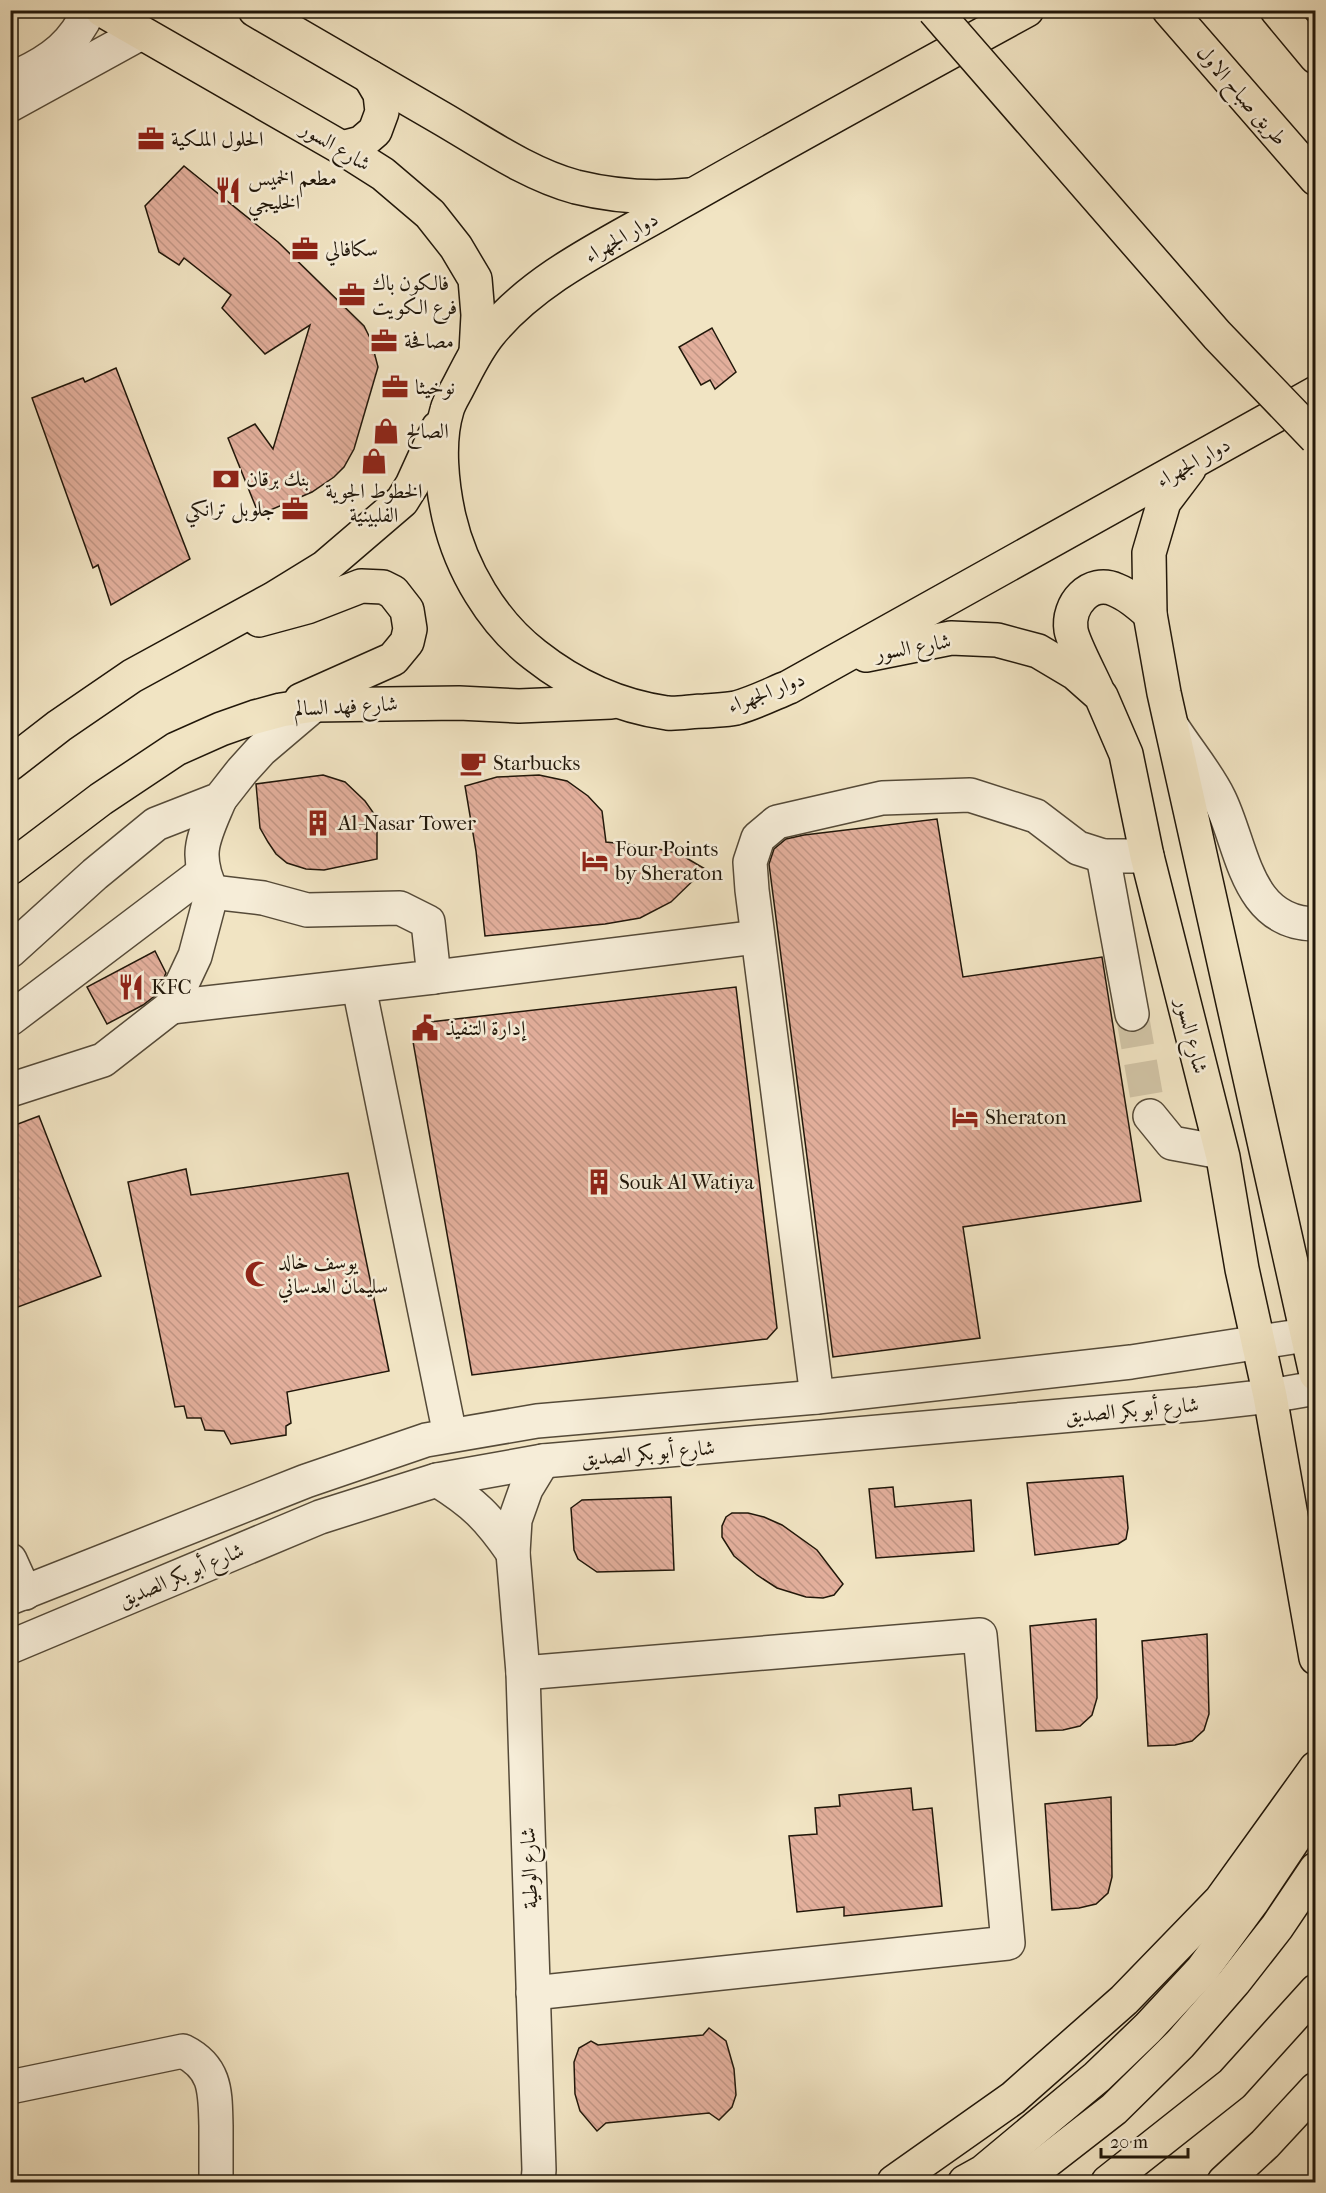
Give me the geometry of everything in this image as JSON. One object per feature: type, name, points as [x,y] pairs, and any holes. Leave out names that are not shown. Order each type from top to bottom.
[{"type":"main road","name":"شارع السور","points":[[102,10],[342,148],[383,174],[430,214],[456,247],[475,279],[478,315],[476,352]]},
{"type":"main road","points":[[255,10],[491,148],[536,171],[574,186],[613,194],[660,198],[694,194]]},
{"type":"main road","points":[[934,10],[1217,335],[1316,438]]},
{"type":"main road","name":"دوار الجهراء","points":[[1027,10],[694,194],[555,276],[508,313],[476,352],[447,410],[442,441],[445,499],[461,555],[473,581],[489,606],[527,649],[575,682],[618,701],[669,713],[734,709],[789,687],[1316,393]]},
{"type":"main road","name":"طريق صباح الاول","points":[[1169,10],[1316,179]]},
{"type":"main road","points":[[1276,10],[1316,57]]},
{"type":"main road","points":[[342,148],[361,143],[375,131],[382,112],[380,94],[370,77]]},
{"type":"main road","points":[[10,764],[59,726],[132,676],[273,599],[325,567],[402,501],[412,485],[447,410]]},
{"type":"main road","points":[[1196,460],[1164,502],[1149,553],[1150,614],[1172,727],[1311,1336],[1316,1374]]},
{"type":"main road","points":[[222,626],[278,616],[361,586],[383,587],[393,592],[401,600],[410,618],[410,629],[407,642],[393,659],[280,710]]},
{"type":"main road","points":[[1101,696],[1071,631],[1072,610],[1080,597],[1095,588],[1114,589],[1150,614]]},
{"type":"main road","name":"شارع السور","points":[[838,660],[951,638],[997,640],[1038,651],[1076,673],[1101,696],[1126,754],[1147,856],[1221,1152],[1242,1269],[1270,1396],[1316,1658]]},
{"type":"main road","name":"شارع فهد السالم","points":[[10,868],[101,799],[176,749],[221,729],[280,710],[315,705],[459,703],[519,706],[618,701]]},
{"type":"main road","points":[[894,2182],[1013,2098],[1124,2000],[1221,1900],[1316,1768]]},
{"type":"main road","points":[[965,2182],[983,2172],[1098,2077],[1148,2028],[1202,1970],[1252,1902],[1316,1806]]},
{"type":"main road","points":[[1020,2182],[1114,2109],[1180,2044],[1234,1982],[1277,1927],[1316,1869]]},
{"type":"main road","points":[[1108,2182],[1232,2084],[1316,1991]]},
{"type":"main road","points":[[1224,2182],[1265,2144],[1316,2089]]},
{"type":"street","points":[[10,80],[45,63],[64,48],[75,34],[88,10]]},
{"type":"street","points":[[10,105],[141,33]]},
{"type":"street","points":[[10,1090],[103,1060],[171,1007],[195,956],[207,882],[203,841],[220,800],[261,750],[315,705]]},
{"type":"street","points":[[1172,727],[1219,797],[1241,860],[1257,895],[1285,919],[1316,924]]},
{"type":"street","points":[[817,1397],[757,937],[750,862],[758,838],[777,822],[882,798],[970,795],[1036,816],[1078,848],[1103,856],[1147,856]]},
{"type":"street","points":[[10,951],[87,881],[156,824],[220,800]]},
{"type":"street","points":[[1103,856],[1132,1014]]},
{"type":"street","points":[[207,882],[307,910],[400,908],[428,922],[434,977]]},
{"type":"street","points":[[10,1019],[207,882]]},
{"type":"street","points":[[171,1007],[359,987],[757,937]]},
{"type":"street","points":[[359,987],[450,1436]]},
{"type":"street","points":[[1150,1116],[1172,1143],[1221,1152]]},
{"type":"street","name":"شارع أبو بكر الصديق","points":[[18,1595],[306,1481],[426,1440],[537,1421],[817,1397],[1131,1362],[1311,1336]]},
{"type":"street","name":"شارع أبو بكر الصديق","points":[[10,1647],[320,1517],[437,1480],[543,1461],[1072,1416],[1270,1396],[1316,1388]]},
{"type":"street","name":"شارع الوطية","points":[[538,2182],[523,1672],[513,1553],[515,1520],[526,1489],[543,1461]]},
{"type":"street","name":"شارع الوطية","points":[[437,1480],[467,1499],[493,1523],[513,1553]]},
{"type":"street","points":[[10,1560],[18,1595]]},
{"type":"street","points":[[523,1672],[980,1635],[1008,1943],[533,1993]]},
{"type":"street","points":[[10,2087],[183,2051],[207,2070],[215,2092],[216,2182]]},
{"type":"building","points":[[184,166],[278,242],[364,326],[371,340],[378,367],[354,449],[344,467],[312,492],[259,515],[228,438],[255,424],[273,449],[310,325],[265,354],[222,308],[231,295],[184,258],[179,265],[159,252],[145,206]]},
{"type":"building","points":[[712,328],[736,372],[715,389],[710,380],[701,385],[679,347]]},
{"type":"building","points":[[116,368],[190,559],[111,605],[98,565],[93,568],[32,398],[83,378],[85,382]]},
{"type":"building","name":"Al-Nasar Tower","points":[[323,775],[345,782],[365,801],[377,818],[377,859],[324,870],[306,869],[287,863],[276,854],[268,842],[260,828],[256,784]]},
{"type":"building","points":[[539,775],[567,781],[588,796],[602,811],[606,842],[678,853],[705,869],[671,902],[640,918],[605,924],[485,936],[476,851],[465,786],[497,777]]},
{"type":"building","name":"Sheraton","points":[[937,819],[963,977],[1102,957],[1141,1201],[963,1227],[980,1338],[833,1357],[769,864],[774,849],[786,839]]},
{"type":"building","name":"KFC","points":[[155,951],[166,973],[156,995],[143,1005],[107,1024],[87,987]]},
{"type":"building","name":"Souk Al Watiya","points":[[736,987],[777,1328],[767,1339],[472,1375],[412,1036],[421,1023]]},
{"type":"building","points":[[39,1116],[101,1276],[10,1310],[10,1127]]},
{"type":"building","name":"يوسف خالد سليمان العدساني","points":[[186,1169],[191,1195],[348,1173],[389,1371],[287,1392],[291,1423],[286,1426],[286,1435],[231,1444],[224,1431],[205,1430],[201,1418],[187,1418],[184,1406],[175,1407],[128,1182]]},
{"type":"building","points":[[1123,1476],[1128,1528],[1126,1539],[1118,1544],[1035,1555],[1027,1483]]},
{"type":"building","points":[[893,1487],[895,1507],[971,1500],[974,1551],[876,1558],[869,1489]]},
{"type":"building","points":[[671,1497],[674,1570],[597,1572],[578,1559],[574,1550],[571,1508],[582,1500]]},
{"type":"building","points":[[732,1513],[748,1513],[782,1525],[817,1550],[843,1584],[834,1595],[823,1598],[806,1597],[777,1588],[734,1556],[722,1537],[722,1526],[726,1517]]},
{"type":"building","points":[[1096,1619],[1097,1698],[1092,1715],[1080,1726],[1063,1730],[1036,1731],[1030,1626]]},
{"type":"building","points":[[1207,1634],[1209,1714],[1204,1730],[1192,1741],[1175,1745],[1148,1746],[1142,1641]]},
{"type":"building","points":[[911,1788],[913,1810],[932,1808],[942,1906],[844,1916],[844,1907],[797,1912],[789,1836],[817,1834],[815,1808],[840,1806],[839,1795]]},
{"type":"building","points":[[1111,1797],[1112,1877],[1108,1893],[1096,1904],[1052,1910],[1045,1804]]},
{"type":"building","points":[[709,2028],[726,2041],[734,2069],[736,2095],[732,2107],[719,2120],[709,2113],[606,2123],[597,2131],[580,2111],[575,2094],[574,2062],[579,2048],[591,2041],[598,2045],[703,2035]]},
{"type":"tunnel","points":[[1132,1014],[1150,1116]]},
{"type":"place","name":"الحلول الملكية","points":[[151,139]]},
{"type":"place","name":"مطعم الخميس الخليجي","points":[[228,190]]},
{"type":"place","name":"سكافالي","points":[[305,249]]},
{"type":"place","name":"فالكون باك فرع الكويت","points":[[352,295]]},
{"type":"place","name":"مصافحة","points":[[384,341]]},
{"type":"place","name":"نوخيثا","points":[[395,387]]},
{"type":"place","name":"الصالح","points":[[386,431]]},
{"type":"place","name":"الخطوط الجوية الفلبينية","points":[[374,461]]},
{"type":"place","name":"بنك برقان","points":[[226,479]]},
{"type":"place","name":"جلوبل ترانكي","points":[[295,509]]},
{"type":"place","name":"Starbucks","points":[[473,763]]},
{"type":"place","name":"Al-Nasar Tower","points":[[318,823]]},
{"type":"place","name":"Four Points by Sheraton","points":[[595,861]]},
{"type":"place","name":"KFC","points":[[131,987]]},
{"type":"place","name":"إدارة التنفيذ","points":[[425,1028]]},
{"type":"place","name":"Sheraton","points":[[965,1117]]},
{"type":"place","name":"Souk Al Watiya","points":[[599,1182]]},
{"type":"place","name":"يوسف خالد سليمان العدساني","points":[[258,1274]]}]
